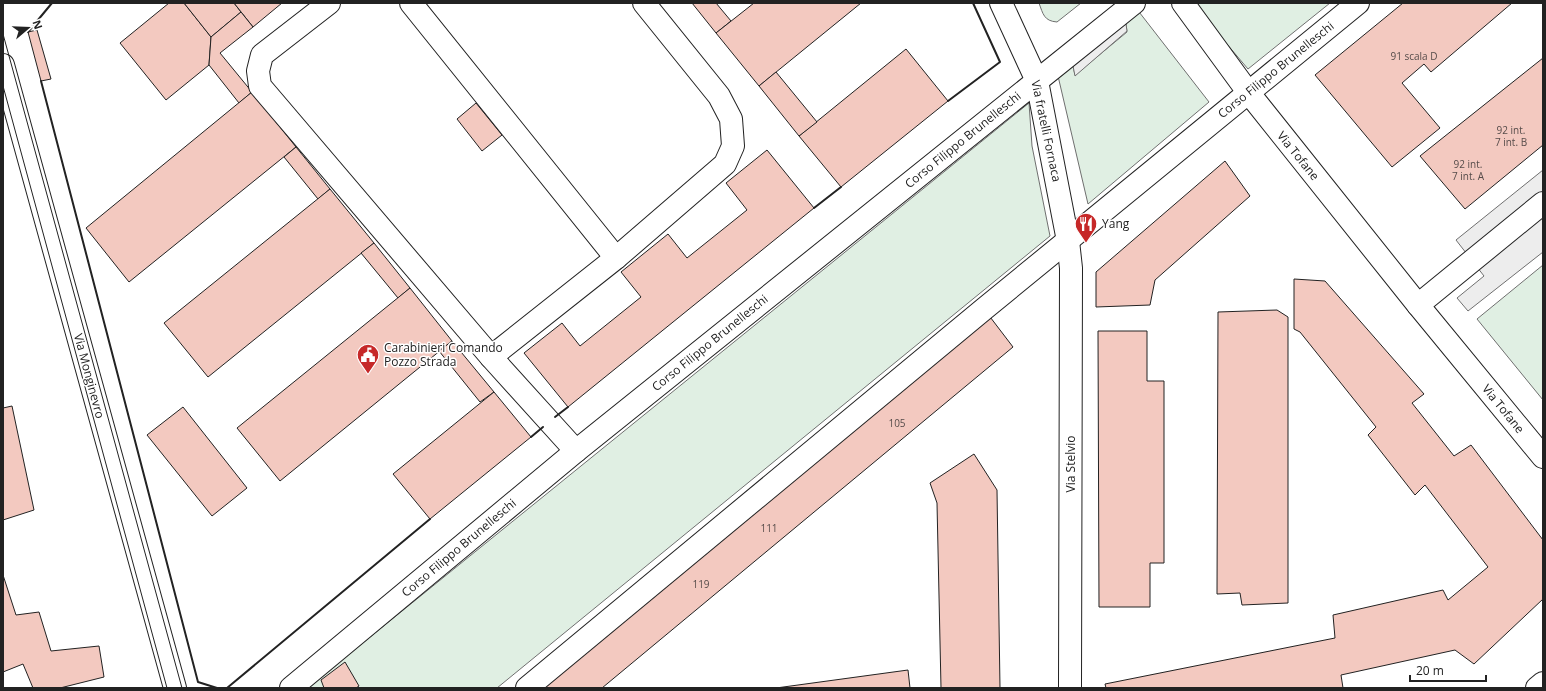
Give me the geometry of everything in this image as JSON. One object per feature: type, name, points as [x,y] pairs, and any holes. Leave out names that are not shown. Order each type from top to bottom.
[{"type":"street","points":[[329,3],[262,55],[258,71],[260,86],[491,357],[576,451]]},
{"type":"street","points":[[411,3],[616,258]]},
{"type":"street","points":[[491,357],[616,258],[725,164],[733,146],[731,119],[719,96],[644,3]]},
{"type":"street","name":"Via fratelli Fornaca","points":[[1001,3],[1037,81],[1068,241]]},
{"type":"street","name":"Corso Filippo Brunelleschi","points":[[291,688],[576,451],[1134,3]]},
{"type":"street","name":"Via Tofane","points":[[1183,3],[1248,92],[1418,305],[1543,457]]},
{"type":"street","name":"Corso Filippo Brunelleschi","points":[[527,688],[1248,92],[1358,3]]},
{"type":"street","name":"Via Monginevro","points":[[3,65],[175,688]]},
{"type":"street","points":[[1418,305],[1543,203]]},
{"type":"street","name":"Via Stelvio","points":[[1068,241],[1071,268],[1070,688]]},
{"type":"street","points":[[1537,688],[1543,683]]},
{"type":"green space","points":[[1039,3],[1081,3],[1057,22],[1049,20],[1043,14]]},
{"type":"green space","points":[[1192,3],[1330,3],[1248,69]]},
{"type":"green space","points":[[1136,8],[1209,102],[1088,204],[1058,76],[1072,61],[1075,75],[1127,32],[1125,17]]},
{"type":"green space","points":[[1029,103],[1032,146],[1050,236],[497,688],[307,688]]},
{"type":"green space","points":[[1543,265],[1543,400],[1477,319]]},
{"type":"shaded area","points":[[1125,17],[1127,31],[1075,76],[1072,61]]},
{"type":"shaded area","points":[[1543,170],[1543,252],[1468,311],[1457,298],[1484,276],[1456,240]]},
{"type":"building","points":[[169,3],[184,3],[211,37],[209,65],[166,100],[120,43]]},
{"type":"building","points":[[184,3],[234,3],[241,12],[211,37]]},
{"type":"building","points":[[234,3],[282,3],[253,27]]},
{"type":"building","points":[[692,3],[716,3],[731,21],[716,33]]},
{"type":"building","points":[[754,3],[861,3],[759,86],[716,33]]},
{"type":"building","points":[[1403,3],[1512,3],[1431,72],[1424,64],[1402,83],[1440,128],[1392,167],[1315,75]]},
{"type":"building","points":[[241,12],[253,27],[220,53],[252,92],[239,103],[209,65],[211,37]]},
{"type":"building","points":[[37,30],[51,79],[41,81],[28,32]]},
{"type":"building","points":[[906,49],[948,101],[841,187],[799,136]]},
{"type":"building","points":[[1543,58],[1543,145],[1465,209],[1420,156]]},
{"type":"building","points":[[776,72],[817,122],[799,136],[759,86]]},
{"type":"building","points":[[252,92],[296,147],[129,282],[86,228]]},
{"type":"building","points":[[476,103],[502,135],[482,151],[457,119]]},
{"type":"building","points":[[296,147],[330,189],[318,199],[284,157]]},
{"type":"building","points":[[767,150],[814,208],[568,407],[524,353],[562,323],[580,346],[641,297],[621,272],[668,234],[687,258],[747,210],[726,183]]},
{"type":"building","points":[[1225,161],[1250,196],[1155,280],[1150,305],[1096,307],[1096,272]]},
{"type":"building","points":[[330,189],[374,243],[208,377],[164,323]]},
{"type":"building","points":[[374,243],[410,288],[398,298],[361,253]]},
{"type":"building","points":[[1294,279],[1325,281],[1424,394],[1412,403],[1454,456],[1471,445],[1543,540],[1543,599],[1474,664],[1455,650],[1341,675],[1343,688],[1106,688],[1105,684],[1335,638],[1333,615],[1443,590],[1448,600],[1488,567],[1425,485],[1415,495],[1368,435],[1376,427],[1300,332],[1294,329]]},
{"type":"building","points":[[410,288],[452,341],[280,481],[237,428]]},
{"type":"building","points":[[984,309],[1013,347],[602,688],[537,688]]},
{"type":"building","points":[[1277,310],[1288,317],[1288,603],[1242,605],[1240,593],[1217,594],[1218,312]]},
{"type":"building","points":[[1098,331],[1147,331],[1147,381],[1164,381],[1164,563],[1150,563],[1150,607],[1099,607]]},
{"type":"building","points":[[452,341],[494,392],[480,402],[439,351]]},
{"type":"building","points":[[494,392],[531,437],[430,519],[393,474]]},
{"type":"building","points":[[12,406],[34,510],[3,520],[3,408]]},
{"type":"building","points":[[183,407],[247,488],[212,516],[147,435]]},
{"type":"building","points":[[974,454],[997,490],[1000,688],[941,688],[937,503],[930,483]]},
{"type":"building","points":[[3,575],[16,615],[39,612],[51,651],[99,646],[104,677],[60,688],[33,688],[23,664],[3,672]]},
{"type":"building","points":[[345,662],[359,686],[356,688],[324,688],[321,680]]},
{"type":"building","points":[[908,670],[910,688],[776,688]]},
{"type":"tram line","points":[[3,34],[182,688]]},
{"type":"tram line","points":[[3,86],[167,688]]},
{"type":"wall","points":[[28,32],[52,3]]},
{"type":"wall","points":[[948,101],[1000,62],[973,3]]},
{"type":"wall","points":[[41,81],[198,682],[217,688]]},
{"type":"wall","points":[[814,208],[841,187]]},
{"type":"wall","points":[[555,417],[568,407]]},
{"type":"wall","points":[[531,437],[543,427]]},
{"type":"wall","points":[[227,688],[430,519]]},
{"type":"place","name":"Yang","points":[[1086,244]]},
{"type":"place","name":"Carabinieri Comando Pozzo Strada","points":[[368,374]]}]
